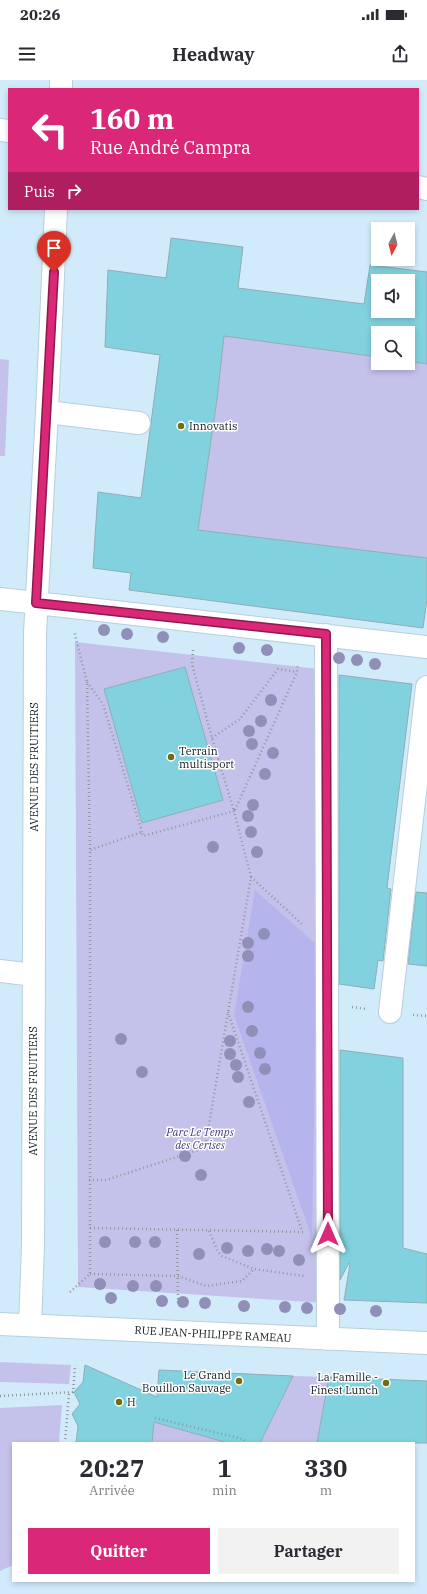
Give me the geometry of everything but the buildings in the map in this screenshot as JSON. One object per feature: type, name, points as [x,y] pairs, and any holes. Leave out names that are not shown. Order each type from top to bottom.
[{"type":"street","name":"AVENUE DES FRUITIERS","points":[[30,1325],[33,1246],[35,633],[56,210]]},
{"type":"street","points":[[47,412],[140,423]]},
{"type":"street","points":[[0,599],[326,634],[427,647]]},
{"type":"street","points":[[326,634],[328,1339]]},
{"type":"street","points":[[390,1012],[427,687]]},
{"type":"street","points":[[0,971],[34,975]]},
{"type":"street","name":"RUE JEAN-PHILIPPE RAMEAU","points":[[0,1324],[427,1343]]},
{"type":"path","points":[[73,629],[76,635],[87,682],[90,850],[90,1274]]},
{"type":"path","points":[[89,1180],[106,1180],[205,1148],[251,876],[192,664],[193,650]]},
{"type":"path","points":[[234,811],[297,672],[298,664]]},
{"type":"path","points":[[212,738],[240,719],[278,669],[297,672]]},
{"type":"path","points":[[87,682],[103,704],[144,836],[234,811]]},
{"type":"path","points":[[90,850],[142,832]]},
{"type":"path","points":[[251,876],[327,948]]},
{"type":"path","points":[[90,1228],[303,1232],[227,1011]]},
{"type":"path","points":[[178,1230],[178,1303]]},
{"type":"path","points":[[209,1231],[218,1252],[222,1256],[254,1269],[309,1277]]},
{"type":"path","points":[[70,1292],[90,1274],[178,1276],[206,1286],[242,1281],[254,1269]]},
{"type":"path","points":[[0,1396],[74,1392],[75,1365]]},
{"type":"path","points":[[65,1442],[69,1393]]},
{"type":"path","points":[[155,1418],[243,1438],[247,1442]]},
{"type":"shaded area","points":[[0,80],[427,80],[427,1594],[0,1594]]},
{"type":"shaded area","points":[[255,890],[317,945],[312,1238],[234,1015]]},
{"type":"green space","points":[[224,336],[371,356],[371,370],[415,370],[415,362],[427,364],[427,558],[198,530]]},
{"type":"green space","points":[[0,359],[9,360],[5,456],[0,456]]},
{"type":"green space","name":"Parc Le Temps des Cerises","points":[[75,642],[319,669],[325,1303],[78,1287]]},
{"type":"green space","points":[[0,1362],[71,1365],[69,1384],[0,1382]]},
{"type":"green space","points":[[293,1376],[329,1377],[317,1442],[152,1442],[157,1398]]},
{"type":"green space","points":[[62,1405],[59,1442],[12,1442],[12,1565],[0,1571],[0,1408]]},
{"type":"place","name":"Innovatis","points":[[181,426]]},
{"type":"place","name":"Terrain multisport","points":[[171,757]]},
{"type":"place","name":"Le Grand Bouillon Sauvage","points":[[239,1381]]},
{"type":"place","name":"La Famille - Finest Lunch","points":[[386,1383]]},
{"type":"place","name":"H","points":[[119,1402]]},
{"type":"route","points":[[54,272],[36,603],[326,634],[328,1234]]}]
